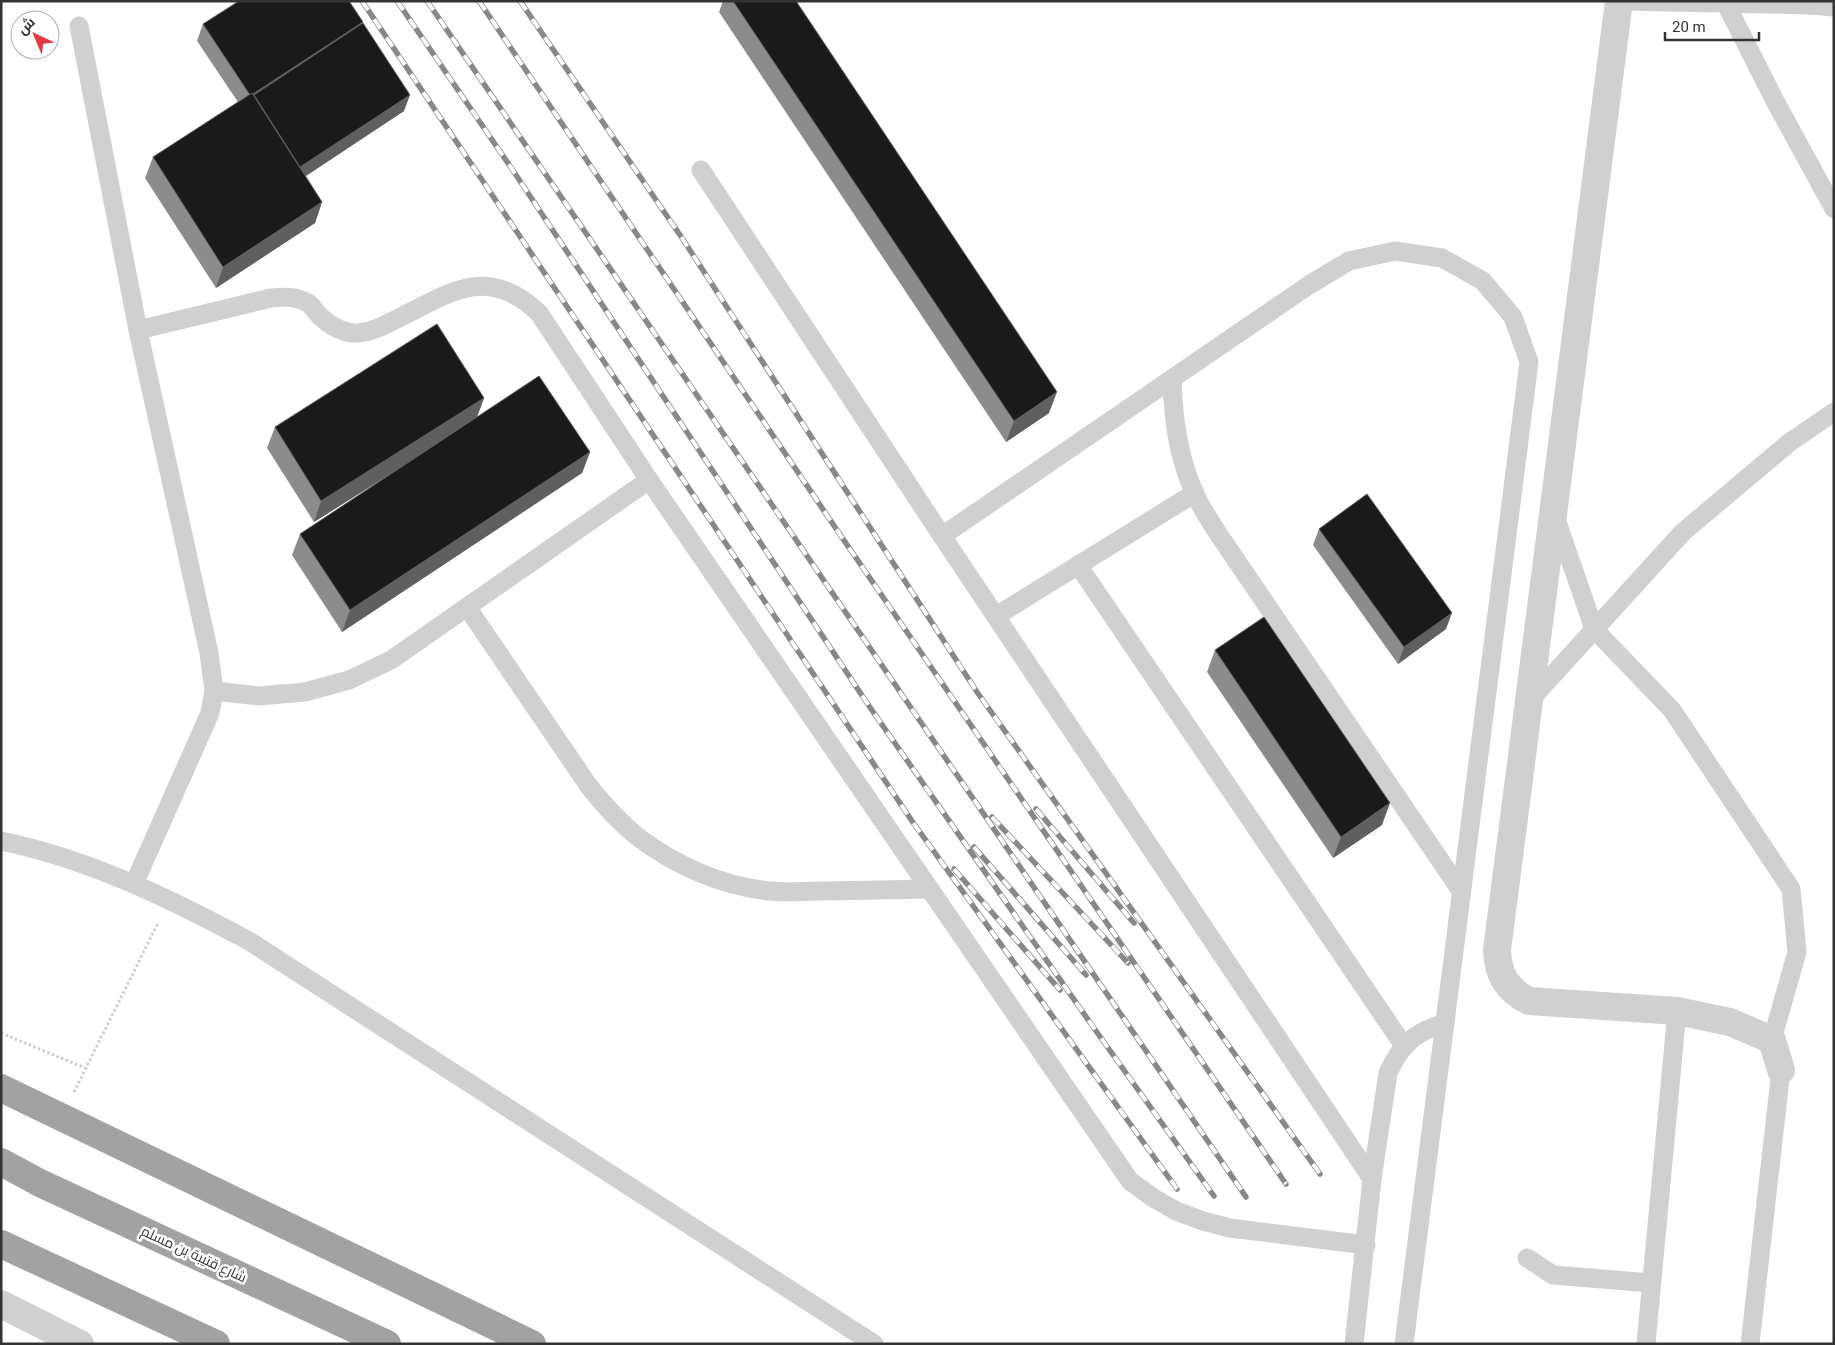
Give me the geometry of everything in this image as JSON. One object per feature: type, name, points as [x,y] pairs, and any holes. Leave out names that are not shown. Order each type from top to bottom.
[{"type":"highway","points":[[1,1088],[532,1344]]},
{"type":"highway","name":"شارع قتيبة بن مسلم","points":[[1,1162],[40,1183],[387,1344]]},
{"type":"highway","points":[[1,1244],[216,1344]]},
{"type":"street","points":[[1619,1],[1497,950],[1497,963],[1508,987],[1529,1001],[1677,1011],[1730,1022],[1772,1040],[1781,1070]]},
{"type":"street","points":[[1,1304],[58,1340]]},
{"type":"lane","points":[[1619,1],[1810,3],[1834,7]]},
{"type":"lane","points":[[1726,2],[1775,101],[1834,209]]},
{"type":"lane","points":[[79,26],[138,330],[209,653],[214,691],[210,713],[134,884]]},
{"type":"lane","points":[[701,170],[942,536],[1372,1179]]},
{"type":"lane","points":[[942,536],[1308,285],[1349,261],[1395,251],[1442,258],[1483,281],[1513,317],[1529,362],[1404,1344]]},
{"type":"lane","points":[[138,330],[271,298],[290,296],[308,303],[322,318],[338,329],[357,333],[376,329],[453,292],[471,286],[490,286],[509,291],[525,300],[539,314],[649,480],[1130,1181],[1176,1211],[1203,1221],[1230,1228],[1366,1245]]},
{"type":"lane","points":[[1172,379],[1173,409],[1177,438],[1184,466],[1195,493],[1217,532],[1462,891]]},
{"type":"lane","points":[[1530,700],[1683,532],[1790,442],[1834,412]]},
{"type":"lane","points":[[214,691],[259,696],[305,692],[349,680],[391,660],[649,480]]},
{"type":"lane","points":[[996,616],[1195,493]]},
{"type":"lane","points":[[1554,512],[1594,630],[1672,710],[1791,889],[1797,952],[1772,1040]]},
{"type":"lane","points":[[1078,565],[1404,1046]]},
{"type":"lane","points":[[467,606],[588,785],[611,812],[637,836],[666,856],[716,879],[770,892],[929,890]]},
{"type":"lane","points":[[1,840],[71,860],[134,884],[249,940],[874,1344]]},
{"type":"lane","points":[[1646,1344],[1677,1011]]},
{"type":"lane","points":[[1354,1344],[1372,1179],[1388,1073],[1404,1046],[1416,1035],[1445,1023]]},
{"type":"lane","points":[[1750,1344],[1781,1070]]},
{"type":"lane","points":[[1527,1258],[1553,1275],[1651,1283]]},
{"type":"path","points":[[61,1117],[170,900]]},
{"type":"path","points":[[1,1033],[85,1068]]},
{"type":"building","points":[[239,1],[349,1],[363,22],[250,95],[203,24]]},
{"type":"building","points":[[733,1],[796,1],[1057,392],[1014,421]]},
{"type":"building","points":[[363,23],[410,95],[300,167],[254,95]]},
{"type":"building","points":[[252,93],[322,202],[223,267],[153,157]]},
{"type":"building","points":[[437,324],[484,398],[321,501],[275,427]]},
{"type":"building","points":[[539,376],[590,452],[350,610],[300,534]]},
{"type":"building","points":[[1367,494],[1452,613],[1404,647],[1319,529]]},
{"type":"building","points":[[1264,617],[1390,803],[1341,837],[1215,650]]},
{"type":"railway","points":[[362,1],[912,821],[1177,1189]]},
{"type":"railway","points":[[397,1],[512,169],[869,706],[1214,1196]]},
{"type":"railway","points":[[427,1],[1246,1197]]},
{"type":"railway","points":[[479,1],[841,536],[1286,1184]]},
{"type":"railway","points":[[520,1],[682,238],[977,692],[1320,1174]]},
{"type":"railway","points":[[1036,809],[1134,923]]},
{"type":"railway","points":[[992,817],[1128,963]]},
{"type":"railway","points":[[974,847],[1086,975]]},
{"type":"railway","points":[[954,869],[1060,990]]}]
